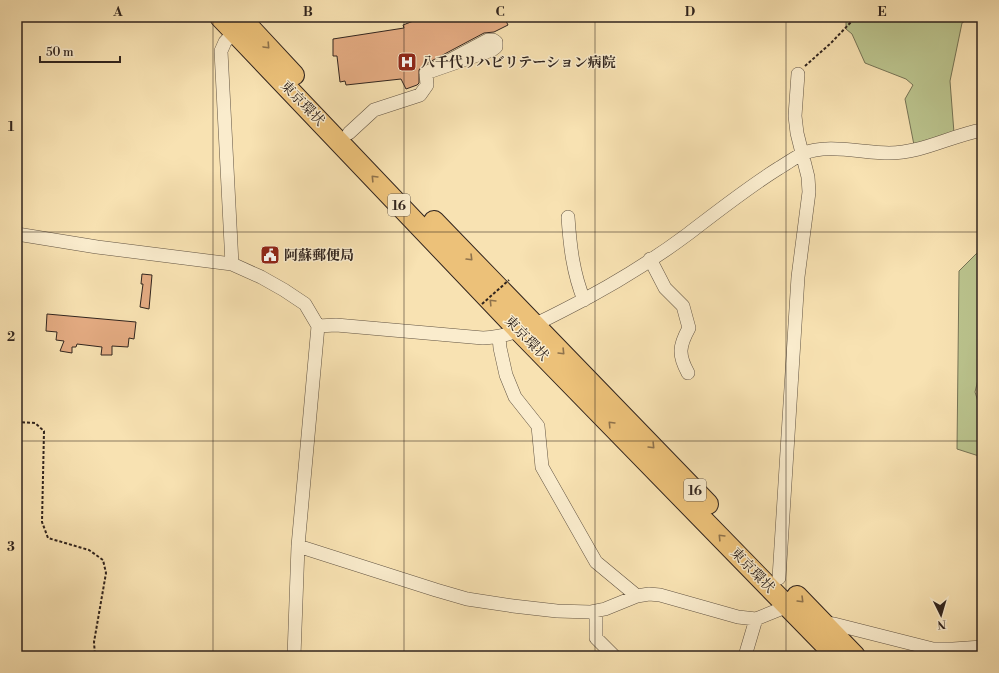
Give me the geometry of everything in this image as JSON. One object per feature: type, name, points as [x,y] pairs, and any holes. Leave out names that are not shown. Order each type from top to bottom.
[{"type":"highway","name":"東京環状","points":[[220,17],[237,25],[349,133],[527,327],[836,656]]},
{"type":"highway","name":"東京環状","points":[[237,25],[527,327],[824,623],[855,656]]},
{"type":"street","points":[[232,264],[221,51],[225,42],[237,25]]},
{"type":"street","points":[[349,133],[374,110],[420,95],[427,85],[426,73]]},
{"type":"street","points":[[779,578],[798,277],[809,192],[808,177],[797,133],[795,116],[798,74]]},
{"type":"street","points":[[318,326],[336,325],[483,338],[499,337],[527,327],[584,300],[650,260],[758,181],[803,154],[834,149],[888,153],[905,152],[920,149],[966,133],[982,130]]},
{"type":"street","points":[[568,217],[571,255],[578,285],[584,300]]},
{"type":"street","points":[[17,234],[97,247],[232,264],[261,277],[284,290],[305,304],[313,315],[318,326],[298,546],[294,656]]},
{"type":"street","points":[[650,260],[665,288],[683,306],[689,328],[683,339],[680,353],[683,364],[688,373]]},
{"type":"street","points":[[499,337],[506,374],[515,397],[538,426],[542,467],[596,562],[637,596]]},
{"type":"street","points":[[298,546],[467,599],[557,610],[590,612],[605,609],[637,596],[649,594],[660,595],[738,617],[756,619],[788,606]]},
{"type":"street","points":[[596,611],[596,638],[614,656]]},
{"type":"street","points":[[745,656],[756,619]]},
{"type":"street","points":[[824,623],[834,624],[938,652],[982,646]]},
{"type":"path","points":[[798,74],[852,21],[852,17]]},
{"type":"path","points":[[482,304],[508,280]]},
{"type":"path","points":[[17,422],[35,423],[44,431],[42,522],[48,538],[89,550],[103,560],[106,573],[94,642],[94,656]]},
{"type":"green space","points":[[846,17],[971,17],[962,23],[950,81],[954,133],[914,145],[905,99],[913,85],[906,79],[865,63],[852,34],[846,29]]},
{"type":"green space","points":[[978,252],[982,252],[982,363],[975,392],[982,414],[982,457],[957,449],[959,271]]},
{"type":"building","points":[[415,17],[504,17],[508,25],[494,32],[484,33],[422,66],[419,70],[419,83],[406,89],[401,79],[346,85],[345,81],[340,82],[337,56],[333,56],[333,39],[404,28],[403,25],[416,20]]},
{"type":"building","points":[[142,274],[152,275],[149,309],[140,307],[143,284],[141,284]]},
{"type":"building","points":[[47,314],[136,322],[134,339],[129,338],[128,347],[112,346],[112,355],[101,355],[102,347],[77,344],[76,347],[72,347],[72,353],[60,351],[64,341],[56,340],[57,332],[46,331]]},
{"type":"place","name":"八千代リハビリテーション病院","points":[[407,62]]},
{"type":"place","name":"阿蘇郵便局","points":[[270,255]]}]
